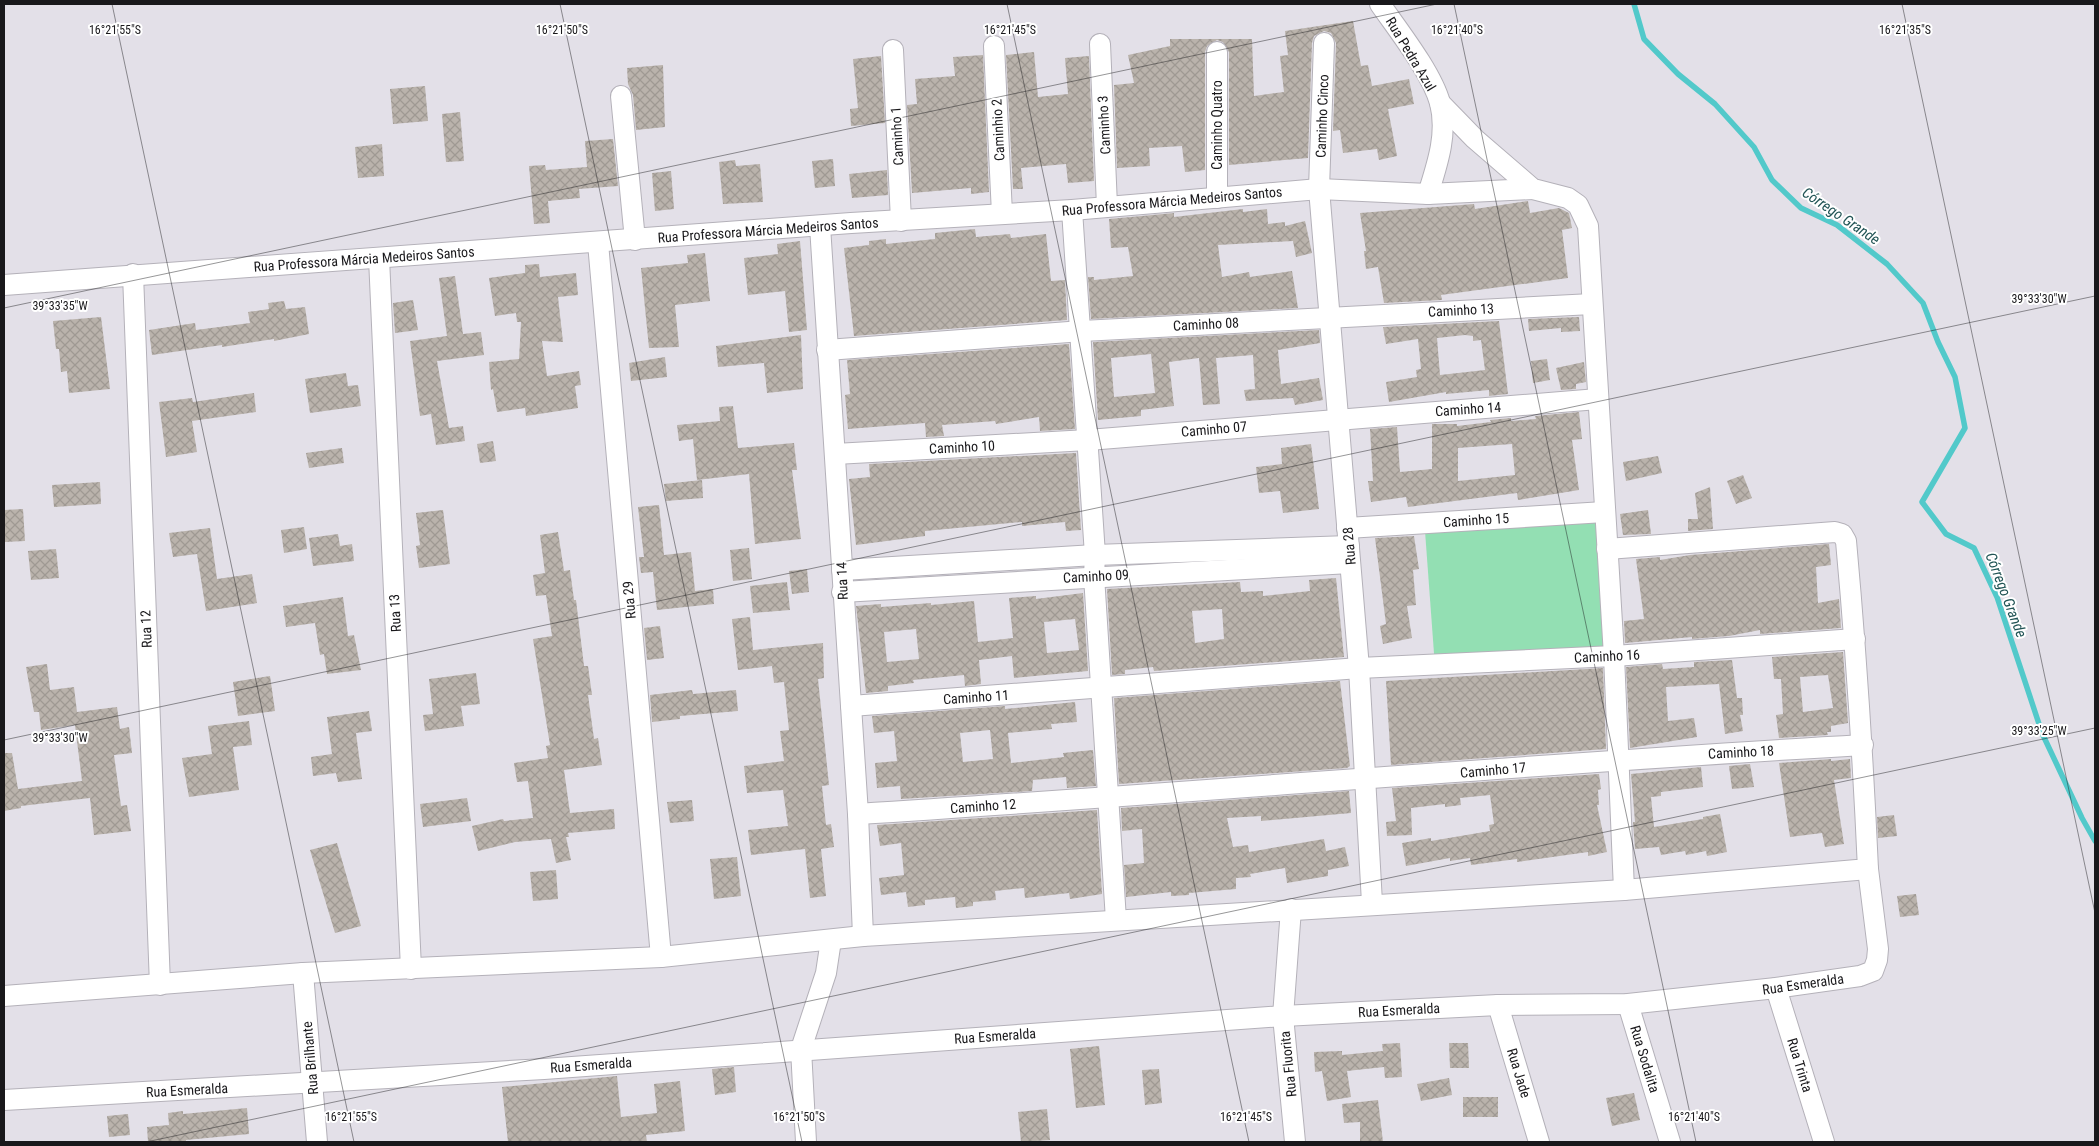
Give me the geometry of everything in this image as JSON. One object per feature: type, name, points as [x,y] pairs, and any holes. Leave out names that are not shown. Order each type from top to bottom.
[{"type":"street","name":"Rua Pedra Azul","points":[[1380,4],[1430,80],[1440,103],[1442,132],[1439,158],[1428,194]]},
{"type":"street","name":"Caminho Cinco","points":[[1319,189],[1324,43]]},
{"type":"street","name":"Caminho 3","points":[[1100,44],[1108,206]]},
{"type":"street","name":"Caminhio 2","points":[[994,46],[1002,214]]},
{"type":"street","name":"Caminho 1","points":[[893,50],[901,221]]},
{"type":"street","name":"Caminho Quatro","points":[[1217,52],[1217,198]]},
{"type":"street","points":[[621,96],[635,240]]},
{"type":"street","points":[[1440,103],[1475,139],[1533,189],[1568,198],[1578,205],[1584,214],[1588,226],[1614,656],[1624,890]]},
{"type":"street","name":"Rua Professora Márcia Medeiros Santos","points":[[4,285],[133,274],[1072,210],[1319,189],[1428,194],[1533,189]]},
{"type":"street","name":"Rua 28","points":[[1319,189],[1359,668],[1372,903]]},
{"type":"street","points":[[1072,210],[1082,331],[1095,555],[1094,576],[1116,920]]},
{"type":"street","name":"Rua 14","points":[[820,226],[842,592],[858,814],[863,936]]},
{"type":"street","name":"Rua 29","points":[[598,243],[661,957]]},
{"type":"street","name":"Rua 13","points":[[379,258],[411,969]]},
{"type":"street","name":"Rua 12","points":[[133,274],[160,985]]},
{"type":"street","name":"Caminho 13","points":[[1330,316],[1592,304]]},
{"type":"street","name":"Caminho 08","points":[[1082,331],[1330,316]]},
{"type":"street","points":[[827,350],[1082,331]]},
{"type":"street","name":"Caminho 14","points":[[1339,418],[1598,399]]},
{"type":"street","name":"Caminho 07","points":[[1088,440],[1339,418]]},
{"type":"street","name":"Caminho 10","points":[[835,454],[1088,440]]},
{"type":"street","name":"Caminho 15","points":[[1349,546],[1604,512]]},
{"type":"street","points":[[4,996],[303,973],[661,957],[863,936],[1372,903],[1624,890],[1868,869],[1863,745],[1855,639],[1846,541],[1842,534],[1836,532],[1607,549]]},
{"type":"street","name":"Caminho 09","points":[[842,570],[1095,555],[1349,546]]},
{"type":"street","name":"Caminho 09","points":[[842,592],[1094,576],[1349,546]]},
{"type":"street","name":"Caminho 16","points":[[1101,688],[1359,668],[1614,656],[1855,639]]},
{"type":"street","name":"Caminho 11","points":[[851,706],[1101,688]]},
{"type":"street","name":"Caminho 18","points":[[1619,759],[1863,745]]},
{"type":"street","name":"Caminho 17","points":[[1108,798],[1366,780],[1619,759]]},
{"type":"street","name":"Caminho 12","points":[[858,814],[1108,798]]},
{"type":"street","name":"Rua Esmeralda","points":[[8,1099],[312,1083],[1283,1016],[1498,1005],[1628,1004],[1776,988],[1860,976],[1873,971],[1878,949],[1868,869]]},
{"type":"street","name":"Rua Fluorita","points":[[1291,909],[1283,1016],[1295,1142]]},
{"type":"street","points":[[806,1142],[801,1049],[826,972],[831,940]]},
{"type":"street","name":"Rua Brilhante","points":[[303,973],[317,1142]]},
{"type":"street","name":"Rua Trinta","points":[[1776,988],[1824,1142]]},
{"type":"street","name":"Rua Sodalita","points":[[1628,1004],[1670,1142]]},
{"type":"street","name":"Rua Jade","points":[[1498,1005],[1539,1142]]},
{"type":"green space","points":[[1596,518],[1607,654],[1435,667],[1425,531]]},
{"type":"building","points":[[1353,21],[1361,66],[1368,65],[1372,86],[1409,79],[1414,104],[1388,109],[1397,156],[1379,160],[1377,149],[1343,153],[1340,130],[1333,131],[1336,43],[1331,33],[1324,31],[1314,36],[1312,43],[1308,158],[1229,165],[1229,52],[1223,42],[1217,40],[1207,46],[1205,52],[1205,170],[1185,172],[1182,146],[1149,148],[1150,166],[1117,168],[1114,85],[1134,83],[1128,55],[1170,46],[1170,39],[1252,39],[1254,96],[1284,92],[1280,56],[1288,55],[1285,31]]},
{"type":"building","points":[[1034,52],[1038,97],[1068,94],[1065,58],[1089,56],[1094,181],[1068,183],[1066,164],[1021,168],[1023,189],[1013,189],[1006,55]]},
{"type":"building","points":[[983,55],[989,192],[971,194],[971,188],[912,193],[907,105],[917,104],[915,79],[955,76],[953,57]]},
{"type":"building","points":[[881,56],[885,123],[851,126],[850,109],[858,108],[853,59]]},
{"type":"building","points":[[663,65],[665,127],[636,130],[633,95],[628,84],[627,68]]},
{"type":"building","points":[[425,86],[428,121],[393,124],[390,89]]},
{"type":"building","points":[[460,112],[464,161],[446,162],[442,114]]},
{"type":"building","points":[[613,139],[618,186],[579,189],[580,198],[548,201],[550,223],[534,224],[529,166],[545,165],[546,170],[587,167],[585,141]]},
{"type":"building","points":[[382,144],[384,176],[358,178],[355,147]]},
{"type":"building","points":[[833,159],[835,186],[815,188],[812,161]]},
{"type":"building","points":[[735,160],[736,166],[760,164],[763,202],[723,204],[719,162]]},
{"type":"building","points":[[887,170],[888,195],[852,198],[849,174]]},
{"type":"building","points":[[671,171],[674,209],[655,211],[652,173]]},
{"type":"building","points":[[1528,201],[1530,213],[1559,208],[1569,213],[1572,228],[1562,230],[1568,278],[1441,295],[1442,300],[1384,303],[1378,267],[1366,269],[1364,251],[1366,251],[1360,213],[1474,204],[1475,209]]},
{"type":"building","points":[[1243,209],[1243,212],[1267,209],[1268,224],[1285,222],[1285,226],[1305,221],[1312,253],[1296,257],[1293,241],[1218,245],[1222,277],[1249,272],[1250,277],[1292,271],[1298,308],[1091,319],[1088,277],[1094,277],[1094,280],[1133,276],[1128,247],[1111,248],[1109,219],[1174,213],[1174,217]]},
{"type":"building","points":[[975,229],[976,237],[1010,234],[1011,238],[1046,234],[1051,281],[1065,280],[1067,320],[854,336],[844,248],[869,245],[869,241],[886,239],[886,244],[935,239],[935,233]]},
{"type":"building","points":[[800,241],[807,330],[789,332],[785,291],[748,295],[744,258],[778,254],[777,244]]},
{"type":"building","points":[[705,253],[710,301],[675,305],[679,347],[649,348],[641,268],[688,263],[687,255]]},
{"type":"building","points":[[539,264],[540,277],[576,273],[578,295],[558,297],[563,342],[542,341],[547,376],[579,371],[581,385],[575,386],[578,408],[526,416],[525,408],[497,412],[493,389],[491,390],[489,362],[519,359],[521,322],[517,322],[516,313],[495,316],[489,278],[525,273],[525,265]]},
{"type":"building","points":[[455,276],[463,334],[481,332],[484,355],[437,361],[449,428],[463,426],[465,441],[436,445],[431,414],[420,416],[410,341],[447,336],[439,278]]},
{"type":"building","points":[[413,300],[418,330],[395,333],[393,303]]},
{"type":"building","points":[[284,301],[286,309],[305,307],[309,334],[274,341],[274,339],[152,355],[149,330],[195,323],[196,330],[250,323],[248,312],[269,309],[268,303]]},
{"type":"building","points":[[101,317],[110,389],[69,393],[67,371],[61,372],[59,349],[56,349],[53,321]]},
{"type":"building","points":[[1579,317],[1580,331],[1561,332],[1561,328],[1529,331],[1528,319]]},
{"type":"building","points":[[1499,321],[1508,394],[1489,396],[1489,390],[1446,394],[1446,392],[1389,402],[1386,382],[1417,377],[1416,370],[1421,369],[1418,339],[1386,344],[1383,327]],"holes":[[[1473,336],[1473,341],[1481,340],[1485,370],[1440,375],[1437,338]]]},
{"type":"building","points":[[1319,330],[1320,343],[1278,350],[1281,384],[1319,378],[1323,400],[1295,405],[1293,398],[1246,401],[1244,390],[1255,389],[1253,355],[1216,358],[1220,404],[1203,405],[1199,358],[1169,362],[1174,406],[1141,410],[1141,416],[1098,420],[1093,342]],"holes":[[[1151,354],[1155,393],[1114,397],[1111,358]]]},
{"type":"building","points":[[801,335],[803,389],[767,393],[764,363],[718,367],[716,346]]},
{"type":"building","points":[[1069,344],[1075,429],[1040,431],[1039,417],[996,424],[995,421],[942,425],[944,436],[926,437],[925,423],[848,429],[845,395],[850,394],[847,360]]},
{"type":"building","points":[[665,357],[667,377],[631,381],[629,363]]},
{"type":"building","points":[[1547,359],[1550,380],[1533,383],[1531,361]]},
{"type":"building","points":[[1584,362],[1586,382],[1576,384],[1576,389],[1561,390],[1556,368]]},
{"type":"building","points":[[346,373],[348,386],[358,385],[361,406],[310,413],[305,379]]},
{"type":"building","points":[[254,393],[256,412],[192,421],[197,452],[166,457],[159,402],[192,398],[193,402]]},
{"type":"building","points":[[733,406],[738,448],[794,443],[797,470],[792,470],[801,539],[755,544],[749,474],[697,480],[693,439],[679,441],[677,425],[720,421],[719,407]]},
{"type":"building","points":[[1579,412],[1582,439],[1572,440],[1579,490],[1518,500],[1517,493],[1408,507],[1406,497],[1371,502],[1368,481],[1373,481],[1370,429],[1397,427],[1400,472],[1432,469],[1432,424],[1457,424],[1457,426],[1511,418],[1511,421],[1536,419],[1535,416]],"holes":[[[1512,444],[1515,475],[1458,481],[1458,448]]]},
{"type":"building","points":[[493,441],[496,461],[480,463],[477,444]]},
{"type":"building","points":[[1311,444],[1319,509],[1283,513],[1280,491],[1259,493],[1256,467],[1282,464],[1281,448]]},
{"type":"building","points":[[342,448],[344,463],[309,468],[306,453]]},
{"type":"building","points":[[1076,453],[1081,530],[1066,531],[1065,522],[1022,526],[1022,522],[925,531],[925,536],[856,545],[849,479],[870,477],[869,464]]},
{"type":"building","points":[[1658,456],[1662,473],[1626,481],[1623,462]]},
{"type":"building","points":[[1743,475],[1752,498],[1736,504],[1727,481]]},
{"type":"building","points":[[702,480],[703,498],[666,501],[664,484]]},
{"type":"building","points":[[100,482],[101,504],[54,507],[52,485]]},
{"type":"building","points":[[1710,487],[1713,529],[1688,531],[1688,519],[1698,519],[1695,493]]},
{"type":"building","points":[[659,505],[664,555],[691,552],[695,591],[713,589],[714,604],[657,610],[653,572],[641,573],[639,557],[644,557],[638,507]]},
{"type":"building","points":[[23,509],[25,541],[5,542],[4,510]]},
{"type":"building","points":[[443,510],[450,564],[419,568],[416,546],[420,545],[416,513]]},
{"type":"building","points":[[1648,510],[1651,534],[1623,535],[1620,514]]},
{"type":"building","points":[[304,527],[307,549],[284,553],[281,530]]},
{"type":"building","points":[[210,528],[217,579],[252,574],[257,603],[206,611],[197,554],[173,557],[169,533]]},
{"type":"building","points":[[558,532],[564,571],[570,570],[574,600],[576,600],[584,666],[588,666],[592,695],[588,695],[594,739],[598,738],[602,765],[564,770],[570,813],[614,809],[615,829],[568,833],[569,837],[566,837],[571,860],[556,863],[551,839],[515,842],[478,851],[472,826],[503,819],[504,821],[533,818],[528,781],[517,782],[514,763],[548,758],[546,746],[550,745],[533,639],[552,636],[546,595],[536,596],[533,575],[545,573],[540,535]]},
{"type":"building","points":[[338,534],[340,546],[352,544],[354,561],[313,566],[309,538]]},
{"type":"building","points":[[1414,536],[1419,569],[1413,570],[1416,605],[1407,606],[1412,638],[1383,644],[1380,626],[1386,624],[1375,538]]},
{"type":"building","points":[[1829,544],[1831,565],[1816,567],[1818,603],[1839,599],[1841,628],[1760,634],[1760,630],[1729,636],[1625,643],[1624,621],[1644,619],[1636,559],[1660,557],[1660,560],[1690,555]]},
{"type":"building","points":[[749,548],[752,579],[733,581],[730,550]]},
{"type":"building","points":[[56,549],[59,578],[31,580],[28,551]]},
{"type":"building","points":[[807,569],[809,592],[792,594],[789,571]]},
{"type":"building","points":[[1336,578],[1344,657],[1154,671],[1153,667],[1125,670],[1125,674],[1112,675],[1107,589],[1240,582],[1241,592],[1263,591],[1263,596],[1310,591],[1309,580]],"holes":[[[1222,609],[1224,639],[1195,643],[1192,611]]]},
{"type":"building","points":[[787,582],[790,610],[753,613],[750,586]]},
{"type":"building","points":[[1083,593],[1088,671],[1014,678],[1012,656],[979,660],[981,684],[965,686],[964,675],[913,680],[914,683],[888,686],[888,691],[866,693],[856,606],[881,604],[881,607],[931,603],[931,605],[974,601],[978,642],[1013,638],[1009,598],[1036,596],[1036,599]],"holes":[[[1075,619],[1079,650],[1047,653],[1044,622]],[[916,629],[919,659],[887,662],[884,632]]]},
{"type":"building","points":[[343,597],[348,636],[354,635],[361,670],[327,674],[324,654],[320,655],[315,623],[286,627],[283,606]]},
{"type":"building","points":[[750,617],[753,650],[823,643],[824,678],[818,679],[829,785],[822,786],[826,825],[831,824],[834,847],[821,849],[826,896],[810,898],[805,849],[751,855],[748,830],[788,826],[783,790],[747,793],[744,766],[784,761],[780,731],[789,730],[784,682],[774,683],[772,666],[738,670],[732,619]]},
{"type":"building","points":[[660,626],[664,658],[647,660],[644,628]]},
{"type":"building","points":[[1843,652],[1848,723],[1831,726],[1831,732],[1827,732],[1828,735],[1779,738],[1776,715],[1783,714],[1781,679],[1774,679],[1772,657]],"holes":[[[1828,675],[1833,708],[1803,712],[1800,677]]]},
{"type":"building","points":[[1732,660],[1737,698],[1742,698],[1743,715],[1740,715],[1743,731],[1725,734],[1719,684],[1666,687],[1668,721],[1694,718],[1697,737],[1630,748],[1626,667],[1662,664],[1663,669],[1694,667],[1694,662]]},
{"type":"building","points":[[47,664],[50,690],[74,687],[77,712],[117,707],[120,729],[129,727],[132,753],[114,755],[121,806],[127,805],[131,831],[94,835],[90,798],[21,806],[21,808],[4,811],[4,753],[12,753],[18,789],[82,781],[75,725],[41,730],[39,712],[34,712],[26,667]]},
{"type":"building","points":[[1603,668],[1606,749],[1391,765],[1386,681]]},
{"type":"building","points":[[476,673],[480,704],[461,706],[464,726],[425,731],[423,715],[433,714],[429,679]]},
{"type":"building","points":[[270,676],[275,711],[238,716],[233,682]]},
{"type":"building","points":[[1340,681],[1350,766],[1347,768],[1119,784],[1114,698]]},
{"type":"building","points":[[692,690],[693,694],[736,690],[738,711],[680,716],[680,719],[652,722],[650,695]]},
{"type":"building","points":[[1075,702],[1077,722],[1051,724],[1052,729],[1008,733],[1011,763],[1064,757],[1063,753],[1093,750],[1096,786],[1067,788],[1066,777],[1033,780],[1032,791],[901,799],[900,786],[877,788],[875,763],[897,761],[894,731],[874,733],[872,716],[1005,706],[1005,709]],"holes":[[[990,730],[993,759],[963,762],[960,733]]]},
{"type":"building","points":[[369,711],[372,731],[356,733],[362,779],[338,782],[336,773],[313,776],[311,757],[332,754],[327,717]]},
{"type":"building","points":[[249,721],[252,745],[233,747],[239,790],[189,797],[182,758],[212,754],[208,726]]},
{"type":"building","points":[[1831,759],[1831,761],[1850,759],[1851,778],[1834,780],[1844,844],[1825,847],[1822,833],[1790,837],[1779,763]]},
{"type":"building","points":[[1750,764],[1754,787],[1732,789],[1729,766]]},
{"type":"building","points":[[1701,767],[1703,787],[1661,792],[1661,796],[1651,797],[1654,827],[1703,819],[1703,817],[1720,814],[1727,852],[1707,856],[1706,851],[1686,855],[1685,851],[1661,855],[1659,847],[1635,849],[1631,774]]},
{"type":"building","points":[[1599,774],[1601,789],[1598,790],[1599,805],[1597,805],[1607,852],[1588,856],[1588,852],[1517,862],[1517,859],[1471,865],[1470,858],[1450,861],[1450,858],[1406,866],[1402,843],[1431,838],[1431,841],[1490,831],[1489,825],[1494,824],[1490,795],[1460,798],[1461,805],[1445,807],[1445,804],[1411,808],[1412,835],[1387,836],[1386,822],[1396,821],[1392,788]]},
{"type":"building","points":[[1349,791],[1351,813],[1261,821],[1261,816],[1227,818],[1233,847],[1248,845],[1249,852],[1324,839],[1326,851],[1345,847],[1349,866],[1328,870],[1328,876],[1287,883],[1285,868],[1250,874],[1251,877],[1236,878],[1236,889],[1189,893],[1189,895],[1171,896],[1171,892],[1126,897],[1124,865],[1144,863],[1142,829],[1122,831],[1121,808]]},
{"type":"building","points":[[467,798],[471,821],[423,827],[420,804]]},
{"type":"building","points":[[692,800],[694,821],[670,823],[667,802]]},
{"type":"building","points":[[1097,810],[1102,894],[1070,899],[1069,893],[1025,898],[1024,888],[995,891],[996,900],[973,902],[973,906],[956,908],[955,897],[925,900],[925,905],[908,907],[906,892],[881,895],[879,878],[904,875],[901,843],[880,846],[877,825]]},
{"type":"building","points":[[1894,815],[1897,836],[1878,838],[1877,817]]},
{"type":"building","points":[[337,843],[361,926],[335,933],[310,850]]},
{"type":"building","points":[[737,857],[741,896],[714,899],[710,859]]},
{"type":"building","points":[[556,870],[558,899],[533,901],[530,872]]},
{"type":"building","points":[[1916,894],[1919,915],[1900,917],[1897,896]]},
{"type":"building","points":[[1400,1043],[1402,1077],[1385,1078],[1384,1067],[1347,1071],[1351,1097],[1327,1101],[1322,1071],[1315,1072],[1314,1052],[1342,1051],[1342,1055],[1383,1051],[1382,1044]]},
{"type":"building","points":[[1449,1043],[1468,1043],[1469,1068],[1450,1068]]},
{"type":"building","points":[[1099,1046],[1105,1105],[1076,1108],[1070,1049]]},
{"type":"building","points":[[734,1067],[736,1092],[715,1095],[712,1069]]},
{"type":"building","points":[[1159,1069],[1162,1103],[1145,1105],[1142,1070]]},
{"type":"building","points":[[617,1076],[621,1117],[657,1113],[654,1084],[680,1081],[685,1131],[646,1135],[647,1142],[508,1142],[502,1087]]},
{"type":"building","points":[[1449,1078],[1452,1095],[1421,1101],[1417,1084]]},
{"type":"building","points":[[1634,1093],[1640,1120],[1612,1126],[1606,1098]]},
{"type":"building","points":[[1463,1097],[1498,1097],[1498,1117],[1463,1117]]},
{"type":"building","points":[[1378,1100],[1383,1142],[1360,1142],[1360,1122],[1344,1123],[1342,1104]]},
{"type":"building","points":[[247,1108],[249,1134],[186,1140],[186,1142],[148,1142],[147,1127],[169,1125],[168,1113],[183,1111],[183,1114]]},
{"type":"building","points":[[1047,1109],[1050,1140],[1021,1142],[1018,1112]]},
{"type":"building","points":[[128,1114],[130,1135],[109,1137],[107,1116]]},
{"type":"waterway","name":"Córrego Grande","points":[[1634,4],[1644,39],[1678,74],[1715,104],[1754,147],[1772,180],[1801,208],[1837,225],[1887,264],[1923,303],[1938,342],[1955,377],[1965,428],[1922,502],[1946,534],[1974,548],[1997,597],[2042,733],[2082,818],[2095,841]]}]
